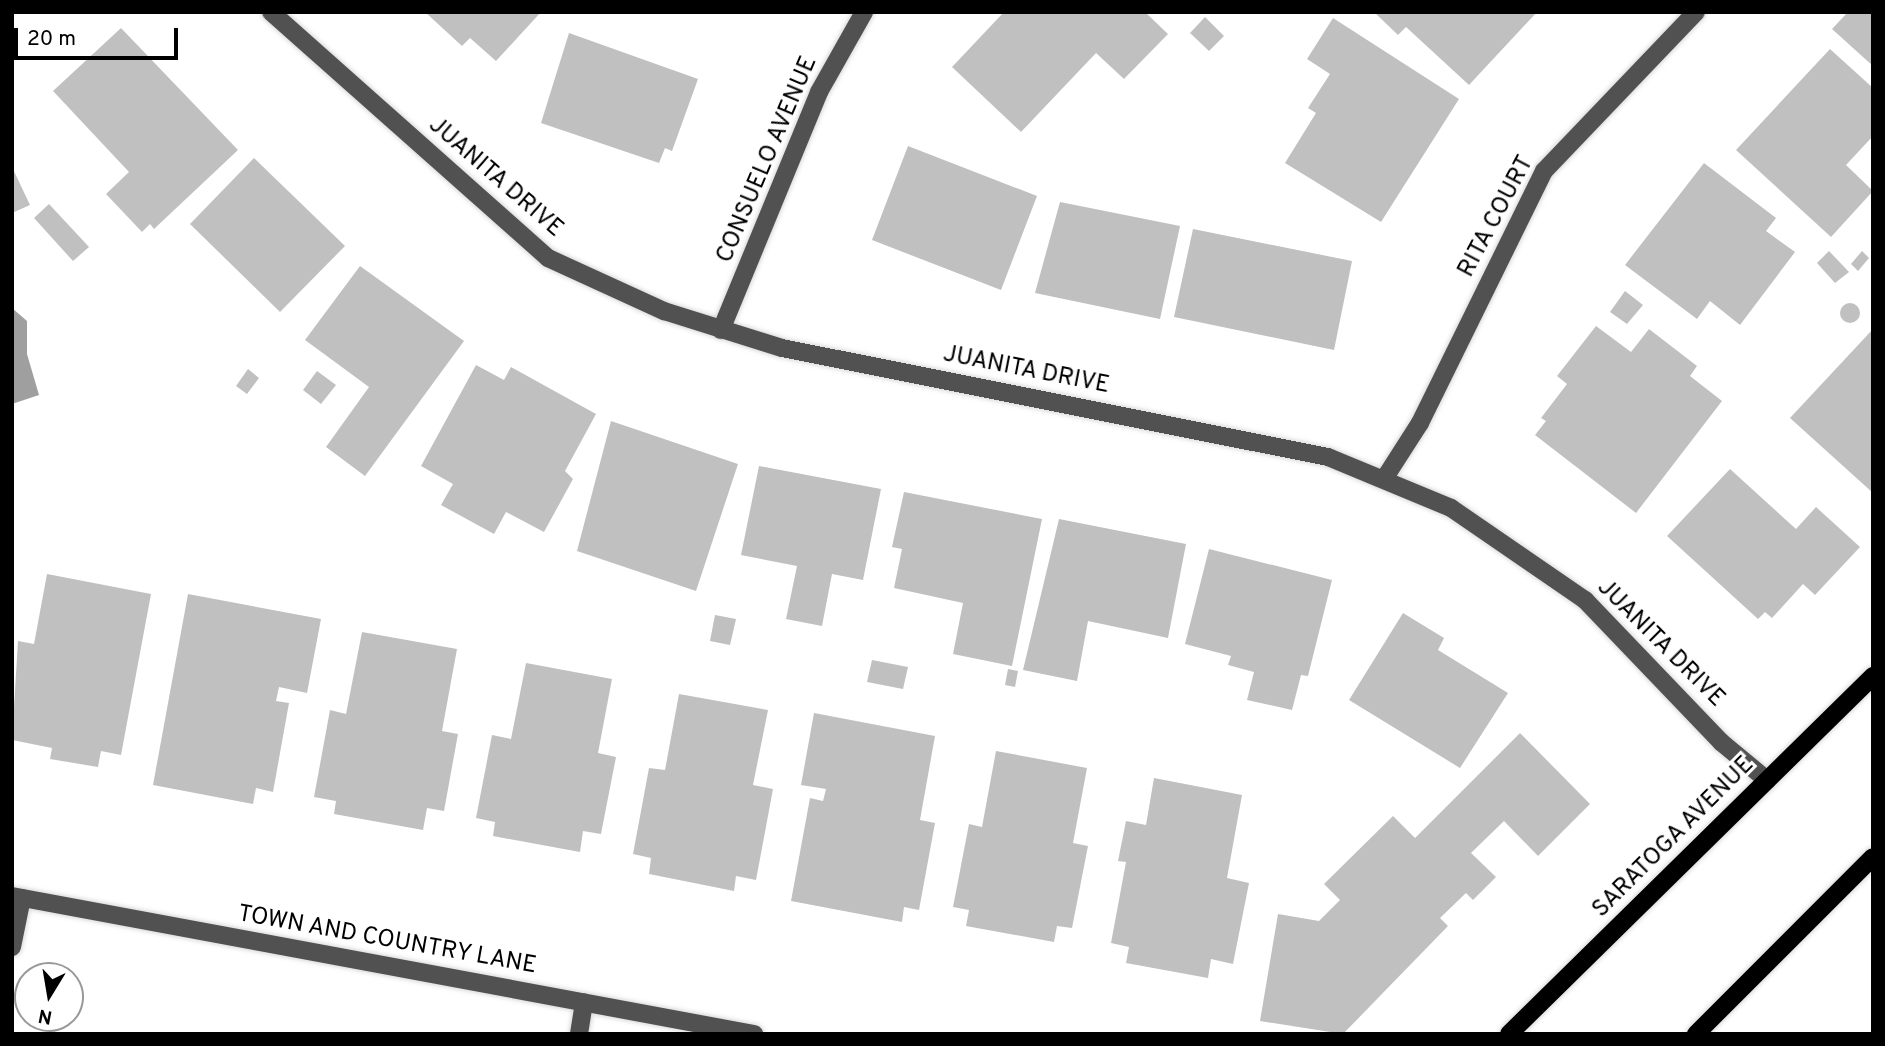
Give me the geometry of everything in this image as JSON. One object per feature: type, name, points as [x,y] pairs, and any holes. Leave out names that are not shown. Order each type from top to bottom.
[{"type":"main road","name":"SARATOGA AVENUE","points":[[1509,1034],[1873,676]]},
{"type":"main road","points":[[1696,1034],[1873,857]]},
{"type":"street","name":"JUANITA DRIVE","points":[[271,12],[548,258],[721,330],[782,348],[1328,457],[1386,476],[1451,508],[1585,600],[1721,741],[1767,780]]},
{"type":"street","name":"CONSUELO AVENUE","points":[[721,330],[819,92],[864,12]]},
{"type":"street","name":"RITA COURT","points":[[1386,476],[1420,423],[1544,171],[1696,12]]},
{"type":"street","points":[[12,947],[17,897]]},
{"type":"street","name":"TOWN AND COUNTRY LANE","points":[[17,897],[754,1034]]},
{"type":"street","points":[[579,1034],[584,1002]]},
{"type":"shaded area","points":[[12,308],[27,321],[27,354],[39,395],[12,404]]},
{"type":"building","points":[[425,12],[541,12],[496,61],[470,38],[462,46]]},
{"type":"building","points":[[1004,12],[1145,12],[1168,34],[1124,79],[1096,53],[1021,132],[952,67]]},
{"type":"building","points":[[1374,12],[1537,12],[1469,85],[1406,27],[1398,35]]},
{"type":"building","points":[[1848,12],[1873,12],[1873,66],[1832,29]]},
{"type":"building","points":[[1205,17],[1224,36],[1209,51],[1190,33]]},
{"type":"building","points":[[1333,18],[1459,99],[1381,222],[1285,163],[1316,113],[1308,108],[1330,74],[1307,59]]},
{"type":"building","points":[[121,28],[238,150],[154,229],[150,224],[142,232],[106,194],[129,172],[53,91]]},
{"type":"building","points":[[569,33],[698,79],[672,151],[665,148],[659,163],[541,123]]},
{"type":"building","points":[[1830,49],[1873,88],[1873,136],[1846,165],[1873,191],[1831,237],[1736,150]]},
{"type":"building","points":[[908,146],[1037,196],[1001,290],[872,240]]},
{"type":"building","points":[[254,158],[345,246],[280,312],[190,224]]},
{"type":"building","points":[[1704,163],[1776,218],[1766,231],[1795,252],[1740,325],[1710,301],[1697,319],[1625,265]]},
{"type":"building","points":[[12,167],[30,205],[12,213]]},
{"type":"building","points":[[1060,202],[1180,226],[1160,319],[1035,293]]},
{"type":"building","points":[[49,204],[89,247],[73,261],[34,218]]},
{"type":"building","points":[[1193,229],[1352,261],[1334,350],[1174,317]]},
{"type":"building","points":[[1829,251],[1849,272],[1835,283],[1817,263]]},
{"type":"building","points":[[1862,251],[1869,258],[1858,271],[1851,264]]},
{"type":"building","points":[[360,266],[464,341],[365,476],[326,447],[369,387],[305,340]]},
{"type":"building","points":[[1625,291],[1643,305],[1627,324],[1610,312]]},
{"type":"building","points":[[1846,303],[1854,303],[1860,313],[1854,323],[1846,323],[1840,317],[1840,309]]},
{"type":"building","points":[[1596,326],[1631,352],[1649,329],[1697,366],[1690,376],[1722,401],[1636,513],[1535,435],[1546,421],[1541,418],[1567,384],[1557,376]]},
{"type":"building","points":[[1873,329],[1873,493],[1790,418]]},
{"type":"building","points":[[476,365],[504,380],[511,367],[596,414],[565,471],[573,479],[544,532],[506,512],[494,534],[441,505],[453,484],[421,466]]},
{"type":"building","points":[[248,369],[259,378],[247,394],[236,386]]},
{"type":"building","points":[[317,371],[336,385],[321,404],[303,390]]},
{"type":"building","points":[[611,421],[738,464],[696,591],[577,551]]},
{"type":"building","points":[[759,466],[881,489],[863,580],[832,574],[822,626],[786,619],[797,566],[741,555]]},
{"type":"building","points":[[1730,469],[1796,529],[1816,507],[1860,547],[1815,595],[1803,584],[1772,618],[1765,612],[1758,619],[1667,536]]},
{"type":"building","points":[[904,492],[1042,519],[1012,666],[953,654],[963,603],[894,588],[902,549],[892,547]]},
{"type":"building","points":[[1059,519],[1186,544],[1168,638],[1088,621],[1077,681],[1023,670]]},
{"type":"building","points":[[1209,549],[1332,580],[1308,676],[1301,675],[1292,710],[1247,700],[1254,672],[1228,665],[1231,656],[1185,644]]},
{"type":"building","points":[[47,574],[151,594],[121,755],[101,751],[98,767],[50,759],[52,748],[12,740],[18,641],[34,644]]},
{"type":"building","points":[[188,594],[321,619],[307,693],[279,687],[276,701],[289,703],[273,792],[256,788],[253,804],[153,785]]},
{"type":"building","points":[[1403,613],[1444,638],[1438,650],[1508,693],[1460,768],[1349,700]]},
{"type":"building","points":[[715,615],[736,619],[730,645],[710,641]]},
{"type":"building","points":[[362,632],[457,649],[442,731],[458,734],[444,811],[427,808],[423,830],[334,814],[336,801],[314,797],[330,710],[346,714]]},
{"type":"building","points":[[872,660],[908,667],[903,689],[867,682]]},
{"type":"building","points":[[526,663],[612,679],[598,753],[616,757],[601,834],[583,831],[580,852],[493,836],[495,822],[476,818],[492,735],[511,739]]},
{"type":"building","points":[[1008,669],[1018,671],[1015,687],[1005,685]]},
{"type":"building","points":[[679,694],[768,710],[753,785],[773,789],[756,880],[736,876],[734,891],[649,874],[651,858],[633,854],[649,768],[665,770]]},
{"type":"building","points":[[814,713],[935,736],[920,820],[935,823],[919,910],[904,907],[902,922],[791,901],[810,798],[823,801],[826,789],[801,785]]},
{"type":"building","points":[[1520,733],[1590,804],[1538,856],[1504,821],[1471,853],[1496,877],[1473,900],[1466,893],[1440,918],[1448,926],[1343,1034],[1260,1021],[1278,914],[1319,921],[1340,900],[1324,884],[1393,816],[1415,838]]},
{"type":"building","points":[[996,751],[1087,768],[1073,843],[1088,846],[1072,928],[1057,926],[1054,942],[966,926],[969,910],[953,907],[969,824],[982,827]]},
{"type":"building","points":[[1154,778],[1242,795],[1227,878],[1249,883],[1233,964],[1211,959],[1208,978],[1126,963],[1129,947],[1111,943],[1126,862],[1118,861],[1126,821],[1146,825]]}]
